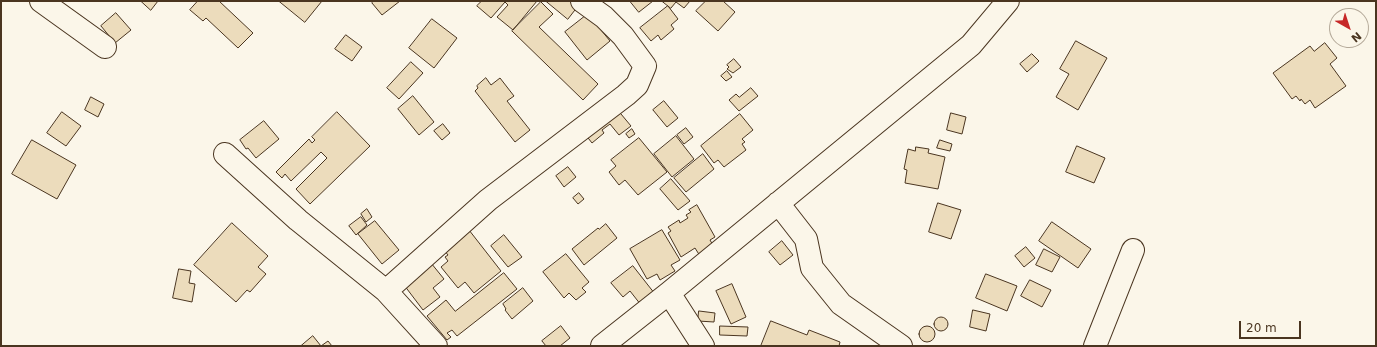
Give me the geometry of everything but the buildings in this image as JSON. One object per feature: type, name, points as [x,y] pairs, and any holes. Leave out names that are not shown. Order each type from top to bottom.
[{"type":"street","points":[[41,1],[104,48]]},
{"type":"street","points":[[386,291],[488,200],[637,85],[644,66],[623,36],[604,17],[582,1]]},
{"type":"street","points":[[602,346],[670,293],[971,45],[1008,1]]},
{"type":"street","points":[[225,154],[298,220],[386,291],[436,346]]},
{"type":"street","points":[[778,203],[806,239],[812,268],[841,304],[901,346]]},
{"type":"street","points":[[1095,346],[1132,250]]},
{"type":"street","points":[[670,293],[703,346]]}]
